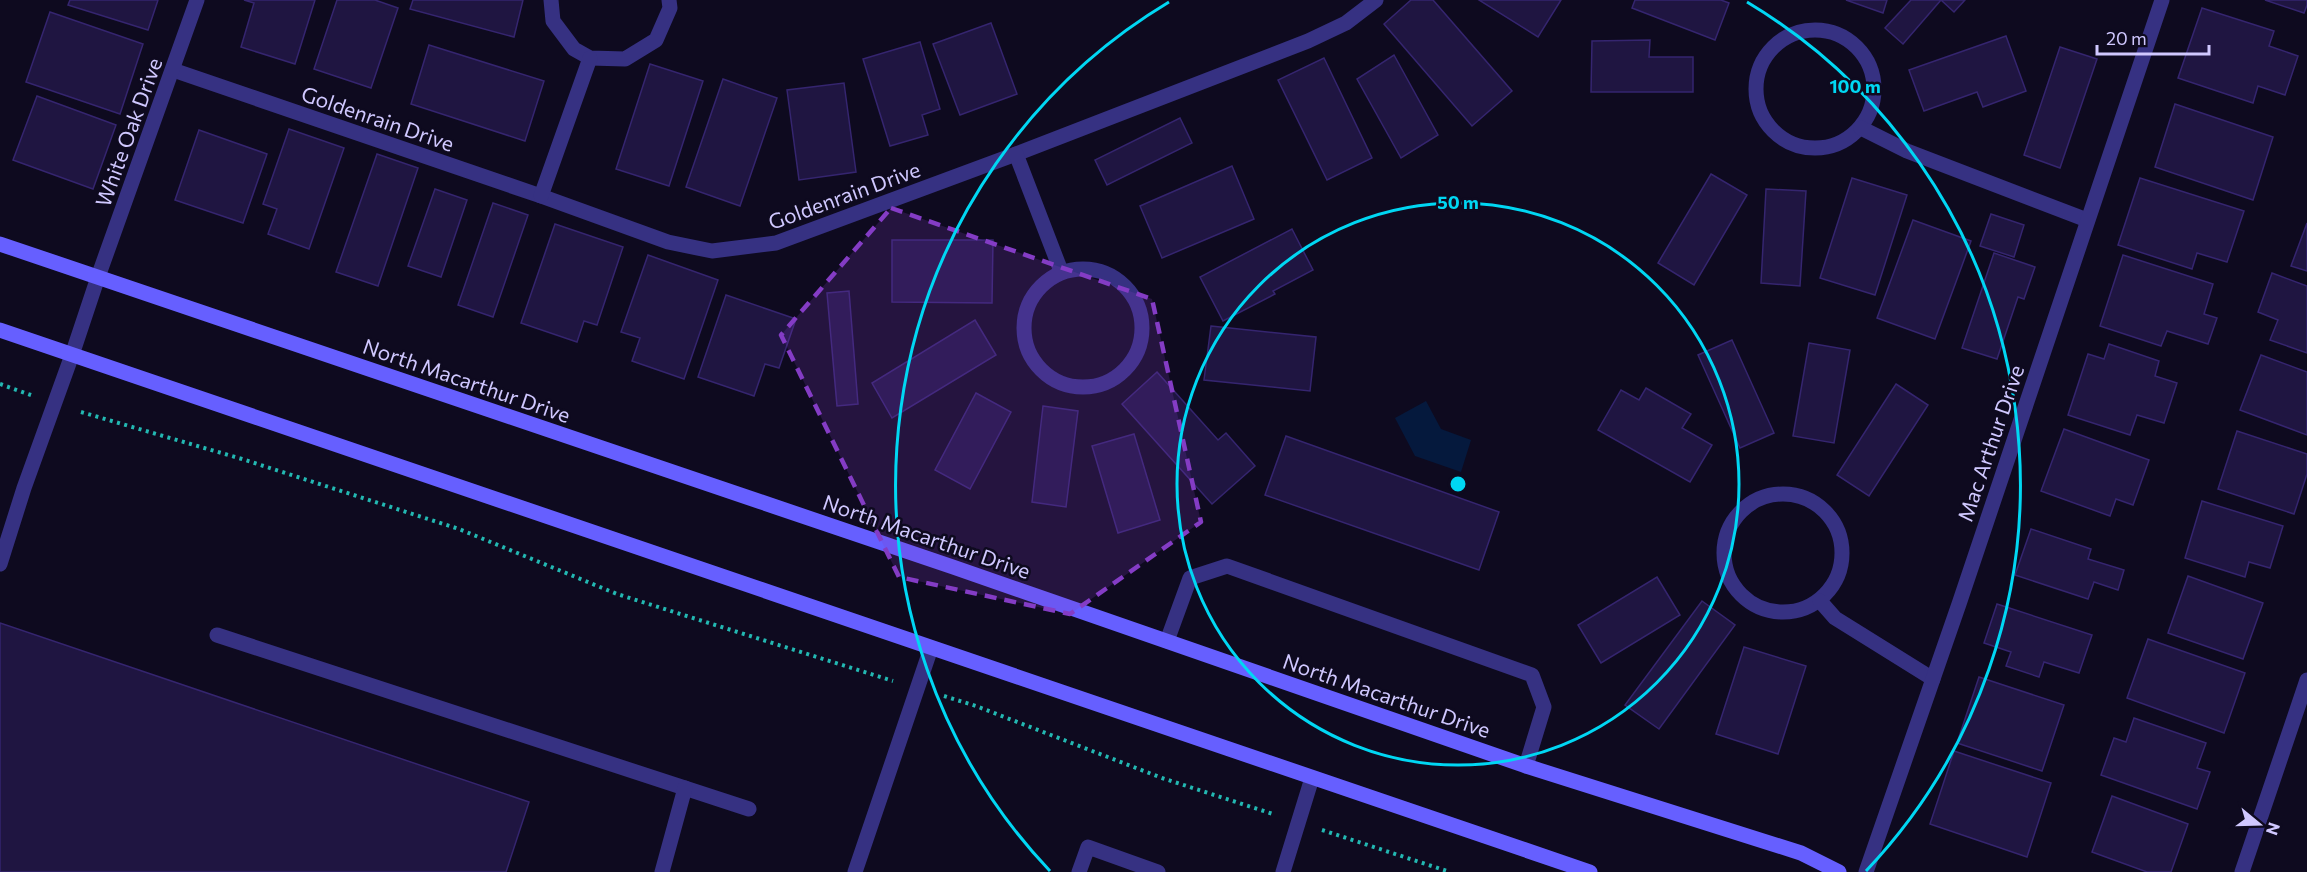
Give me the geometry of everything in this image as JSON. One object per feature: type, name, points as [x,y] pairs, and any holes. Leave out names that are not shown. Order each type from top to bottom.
[{"type":"main road","name":"North Macarthur Drive","points":[[0,244],[1167,641],[1526,766],[1801,853],[1839,872]]},
{"type":"main road","points":[[0,330],[1590,872]]},
{"type":"street","name":"White Oak Drive","points":[[0,564],[98,277],[197,0]]},
{"type":"street","points":[[551,0],[553,21],[574,49],[590,58],[625,59],[656,40],[670,8],[669,0]]},
{"type":"street","name":"Goldenrain Drive","points":[[173,70],[668,242],[712,251],[776,243],[1016,154],[1308,41],[1346,23],[1376,0]]},
{"type":"street","name":"Mac Arthur Drive","points":[[1866,872],[2162,0]]},
{"type":"street","points":[[1830,30],[1859,47],[1875,78],[1871,113],[1861,128],[1833,147],[1798,147],[1769,128],[1755,97],[1760,63],[1768,51],[1795,32],[1830,30]]},
{"type":"street","points":[[541,196],[590,58]]},
{"type":"street","points":[[1861,128],[1907,151],[2087,220]]},
{"type":"street","points":[[1016,154],[1061,271]]},
{"type":"street","points":[[1078,267],[1112,274],[1136,298],[1143,333],[1131,364],[1104,384],[1092,387],[1056,382],[1031,359],[1023,325],[1034,292],[1061,271],[1078,267]]},
{"type":"street","points":[[1794,493],[1826,509],[1843,540],[1840,574],[1820,601],[1808,608],[1774,612],[1742,597],[1724,566],[1726,532],[1748,504],[1760,497],[1794,493]]},
{"type":"street","points":[[1167,641],[1190,578],[1227,566],[1532,675],[1544,707],[1526,766]]},
{"type":"street","points":[[1820,601],[1835,618],[1933,679]]},
{"type":"street","points":[[217,635],[749,809]]},
{"type":"street","points":[[855,872],[930,648]]},
{"type":"street","points":[[2242,872],[2300,724],[2307,680]]},
{"type":"street","points":[[1283,872],[1312,778]]},
{"type":"street","points":[[662,872],[685,788]]},
{"type":"street","points":[[1079,872],[1088,848],[1158,872]]},
{"type":"path","points":[[0,384],[93,416],[242,459],[459,529],[617,594],[976,706],[1162,778],[1450,872]]},
{"type":"highlighted area","points":[[891,208],[1152,299],[1201,522],[1070,614],[899,577],[781,335]]},
{"type":"water","points":[[1426,401],[1441,429],[1471,440],[1461,472],[1415,456],[1395,418]]},
{"type":"building","points":[[70,0],[158,0],[148,30],[68,5]]},
{"type":"building","points":[[244,0],[315,0],[295,64],[241,47],[254,3]]},
{"type":"building","points":[[337,0],[375,0],[398,8],[371,88],[314,69]]},
{"type":"building","points":[[413,0],[523,0],[514,37],[410,9]]},
{"type":"building","points":[[1411,0],[1433,0],[1512,91],[1472,126],[1384,24]]},
{"type":"building","points":[[1479,0],[1561,0],[1538,37]]},
{"type":"building","points":[[1635,0],[1721,0],[1729,3],[1715,40],[1632,8]]},
{"type":"building","points":[[1846,0],[1887,0],[1883,13]]},
{"type":"building","points":[[1911,0],[1941,0],[1903,44],[1885,28]]},
{"type":"building","points":[[1941,0],[1965,0],[1954,12]]},
{"type":"building","points":[[2265,0],[2307,0],[2307,5],[2304,13]]},
{"type":"building","points":[[2202,8],[2274,31],[2269,46],[2298,56],[2285,95],[2258,86],[2253,103],[2178,78]]},
{"type":"building","points":[[50,12],[143,44],[120,114],[26,82]]},
{"type":"building","points":[[991,23],[1017,94],[960,115],[933,44]]},
{"type":"building","points":[[2006,36],[2026,91],[1983,107],[1977,92],[1924,111],[1909,70]]},
{"type":"building","points":[[1650,40],[1649,57],[1693,57],[1693,92],[1591,92],[1592,41]]},
{"type":"building","points":[[920,42],[940,109],[922,115],[928,135],[890,146],[863,59]]},
{"type":"building","points":[[429,45],[544,81],[525,141],[411,104]]},
{"type":"building","points":[[2060,47],[2097,59],[2060,168],[2024,155]]},
{"type":"building","points":[[1394,55],[1438,135],[1401,158],[1357,79]]},
{"type":"building","points":[[1324,58],[1372,158],[1327,180],[1278,80]]},
{"type":"building","points":[[650,64],[703,81],[669,186],[616,169]]},
{"type":"building","points":[[723,79],[777,98],[740,206],[686,187]]},
{"type":"building","points":[[844,83],[856,172],[799,180],[787,90]]},
{"type":"building","points":[[37,96],[116,125],[93,189],[13,160]]},
{"type":"building","points":[[2175,104],[2273,137],[2253,200],[2155,167]]},
{"type":"building","points":[[1180,118],[1192,143],[1107,185],[1095,160]]},
{"type":"building","points":[[289,129],[344,148],[309,249],[268,234],[277,209],[263,204]]},
{"type":"building","points":[[199,130],[267,154],[243,223],[175,200]]},
{"type":"building","points":[[377,154],[418,168],[378,286],[336,272]]},
{"type":"building","points":[[1232,166],[1254,219],[1162,258],[1140,206]]},
{"type":"building","points":[[1711,174],[1747,195],[1694,285],[1658,263]]},
{"type":"building","points":[[1852,178],[1907,195],[1875,295],[1820,278]]},
{"type":"building","points":[[2140,178],[2244,211],[2227,262],[2197,253],[2192,269],[2118,245]]},
{"type":"building","points":[[435,189],[467,200],[441,277],[408,266]]},
{"type":"building","points":[[1766,189],[1806,191],[1800,286],[1761,283]]},
{"type":"building","points":[[493,203],[528,215],[493,317],[458,305]]},
{"type":"building","points":[[1991,214],[2024,225],[2014,257],[1980,246]]},
{"type":"building","points":[[1913,220],[1971,241],[1935,339],[1877,318]]},
{"type":"building","points":[[2307,223],[2307,271],[2291,266]]},
{"type":"building","points":[[555,224],[623,247],[597,325],[584,321],[577,342],[521,323]]},
{"type":"building","points":[[1292,229],[1313,270],[1273,291],[1275,294],[1223,321],[1200,277]]},
{"type":"building","points":[[892,240],[993,240],[992,303],[892,302]]},
{"type":"building","points":[[1994,253],[2035,267],[2024,299],[2018,297],[1997,359],[1962,348]]},
{"type":"building","points":[[648,255],[718,280],[684,379],[632,361],[640,338],[621,332]]},
{"type":"building","points":[[2123,255],[2213,284],[2204,314],[2217,318],[2208,344],[2167,331],[2161,346],[2100,326]]},
{"type":"building","points":[[2272,273],[2307,286],[2307,353],[2270,340],[2278,320],[2258,312]]},
{"type":"building","points":[[849,291],[858,404],[837,406],[827,293]]},
{"type":"building","points":[[726,295],[796,319],[779,368],[765,364],[754,396],[698,377]]},
{"type":"building","points":[[975,320],[996,355],[892,418],[872,383]]},
{"type":"building","points":[[1211,326],[1316,337],[1310,391],[1204,380]]},
{"type":"building","points":[[1732,340],[1774,433],[1740,448],[1698,355]]},
{"type":"building","points":[[1809,343],[1850,350],[1834,443],[1793,436]]},
{"type":"building","points":[[2109,344],[2159,361],[2155,376],[2177,383],[2164,423],[2137,415],[2130,435],[2068,415],[2088,354],[2104,359]]},
{"type":"building","points":[[2261,355],[2307,372],[2307,435],[2240,410]]},
{"type":"building","points":[[1157,372],[1218,440],[1226,433],[1255,466],[1212,504],[1122,404]]},
{"type":"building","points":[[1896,384],[1928,405],[1869,496],[1837,475]]},
{"type":"building","points":[[1646,388],[1691,414],[1682,428],[1712,445],[1690,482],[1598,430],[1621,390],[1639,400]]},
{"type":"building","points":[[976,393],[1011,412],[970,489],[935,470]]},
{"type":"building","points":[[1043,406],[1078,411],[1066,507],[1032,502]]},
{"type":"building","points":[[2064,429],[2149,460],[2133,505],[2116,499],[2110,516],[2041,491]]},
{"type":"building","points":[[2237,431],[2307,454],[2307,474],[2294,514],[2218,489]]},
{"type":"building","points":[[1134,434],[1160,520],[1118,533],[1092,446]]},
{"type":"building","points":[[1286,436],[1499,512],[1479,570],[1265,495]]},
{"type":"building","points":[[2202,501],[2283,526],[2270,568],[2249,562],[2245,577],[2185,558]]},
{"type":"building","points":[[2031,529],[2091,549],[2088,559],[2124,570],[2118,590],[2094,582],[2088,599],[2015,575]]},
{"type":"building","points":[[2188,576],[2263,603],[2243,659],[2168,633]]},
{"type":"building","points":[[1657,577],[1680,615],[1601,663],[1578,625]]},
{"type":"building","points":[[1702,601],[1735,625],[1659,729],[1625,705]]},
{"type":"building","points":[[1997,604],[2092,635],[2079,673],[2044,662],[2039,677],[2006,666],[2011,652],[1984,643]]},
{"type":"building","points":[[0,623],[529,802],[506,872],[0,872]]},
{"type":"building","points":[[2148,639],[2245,673],[2224,733],[2127,698]]},
{"type":"building","points":[[1744,647],[1806,666],[1778,754],[1716,734]]},
{"type":"building","points":[[1979,677],[2064,705],[2042,771],[1957,743]]},
{"type":"building","points":[[2134,718],[2206,743],[2197,768],[2210,772],[2197,809],[2101,775],[2114,738],[2126,742]]},
{"type":"building","points":[[1954,751],[2051,783],[2027,857],[1930,824]]},
{"type":"building","points":[[2112,796],[2188,824],[2171,872],[2147,872],[2092,852]]}]
